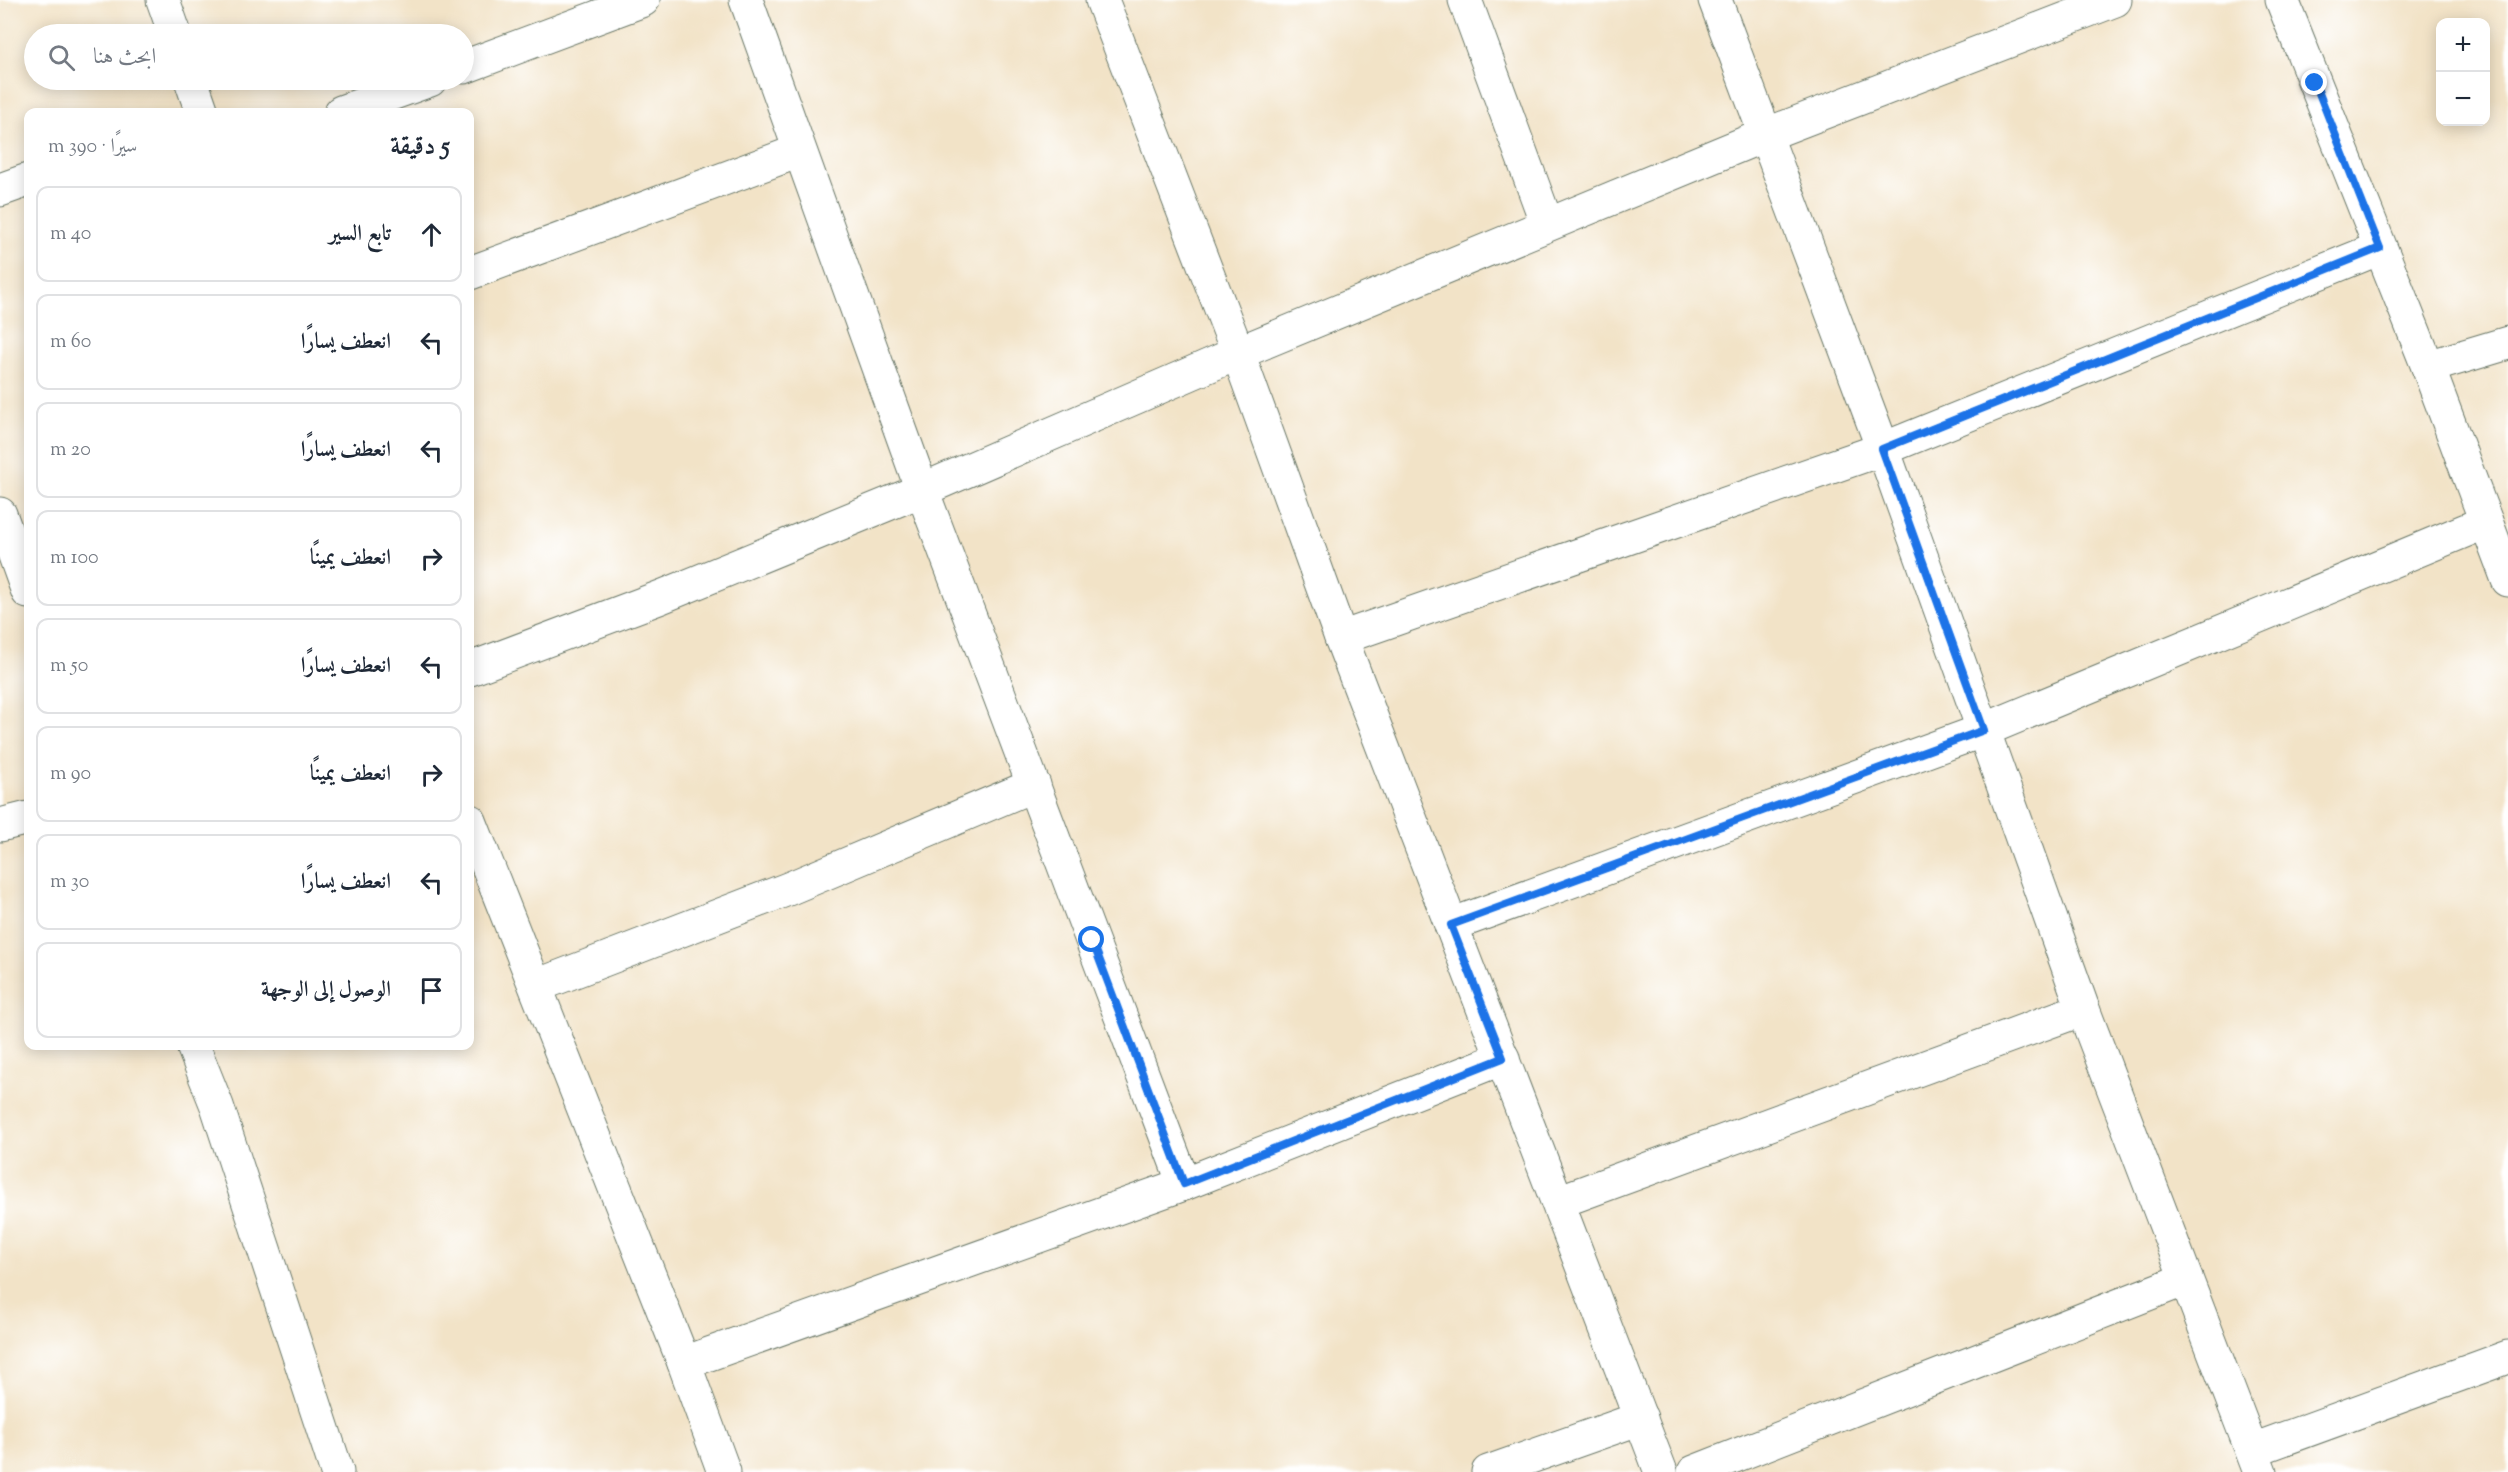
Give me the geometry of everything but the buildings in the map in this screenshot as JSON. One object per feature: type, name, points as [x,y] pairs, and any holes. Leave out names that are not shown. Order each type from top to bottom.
[{"type":"street","points":[[163,0],[171,24]]},
{"type":"street","points":[[474,63],[643,0]]},
{"type":"street","points":[[746,0],[922,490],[1184,1184]]},
{"type":"street","points":[[1102,0],[1238,353],[1341,638],[1661,1472]]},
{"type":"street","points":[[1465,0],[1547,224]]},
{"type":"street","points":[[1715,0],[1882,449],[2083,1010],[2257,1461],[2508,1357]]},
{"type":"street","points":[[474,667],[661,597],[922,490],[1238,353],[1765,135],[2115,0]]},
{"type":"street","points":[[2282,0],[2428,366],[2508,580]]},
{"type":"street","points":[[194,90],[200,108]]},
{"type":"street","points":[[352,108],[402,90]]},
{"type":"street","points":[[474,272],[799,152]]},
{"type":"street","points":[[0,190],[24,181]]},
{"type":"street","points":[[1341,638],[1882,449],[2380,248]]},
{"type":"street","points":[[2428,366],[2508,343]]},
{"type":"street","points":[[0,514],[24,581]]},
{"type":"street","points":[[1451,925],[1984,730],[2486,522]]},
{"type":"street","points":[[536,986],[788,889],[1034,784]]},
{"type":"street","points":[[0,825],[24,819]]},
{"type":"street","points":[[474,831],[684,1363],[724,1472]]},
{"type":"street","points":[[1558,1202],[2083,1010]]},
{"type":"street","points":[[195,1050],[217,1106],[337,1472]]},
{"type":"street","points":[[684,1363],[1184,1184],[1503,1058]]},
{"type":"street","points":[[1694,1472],[2186,1279]]},
{"type":"street","points":[[1488,1472],[1641,1418]]},
{"type":"route","points":[[1092,940],[1184,1184],[1503,1058],[1451,925],[1984,730],[1882,449],[2380,248],[2315,83]]}]
